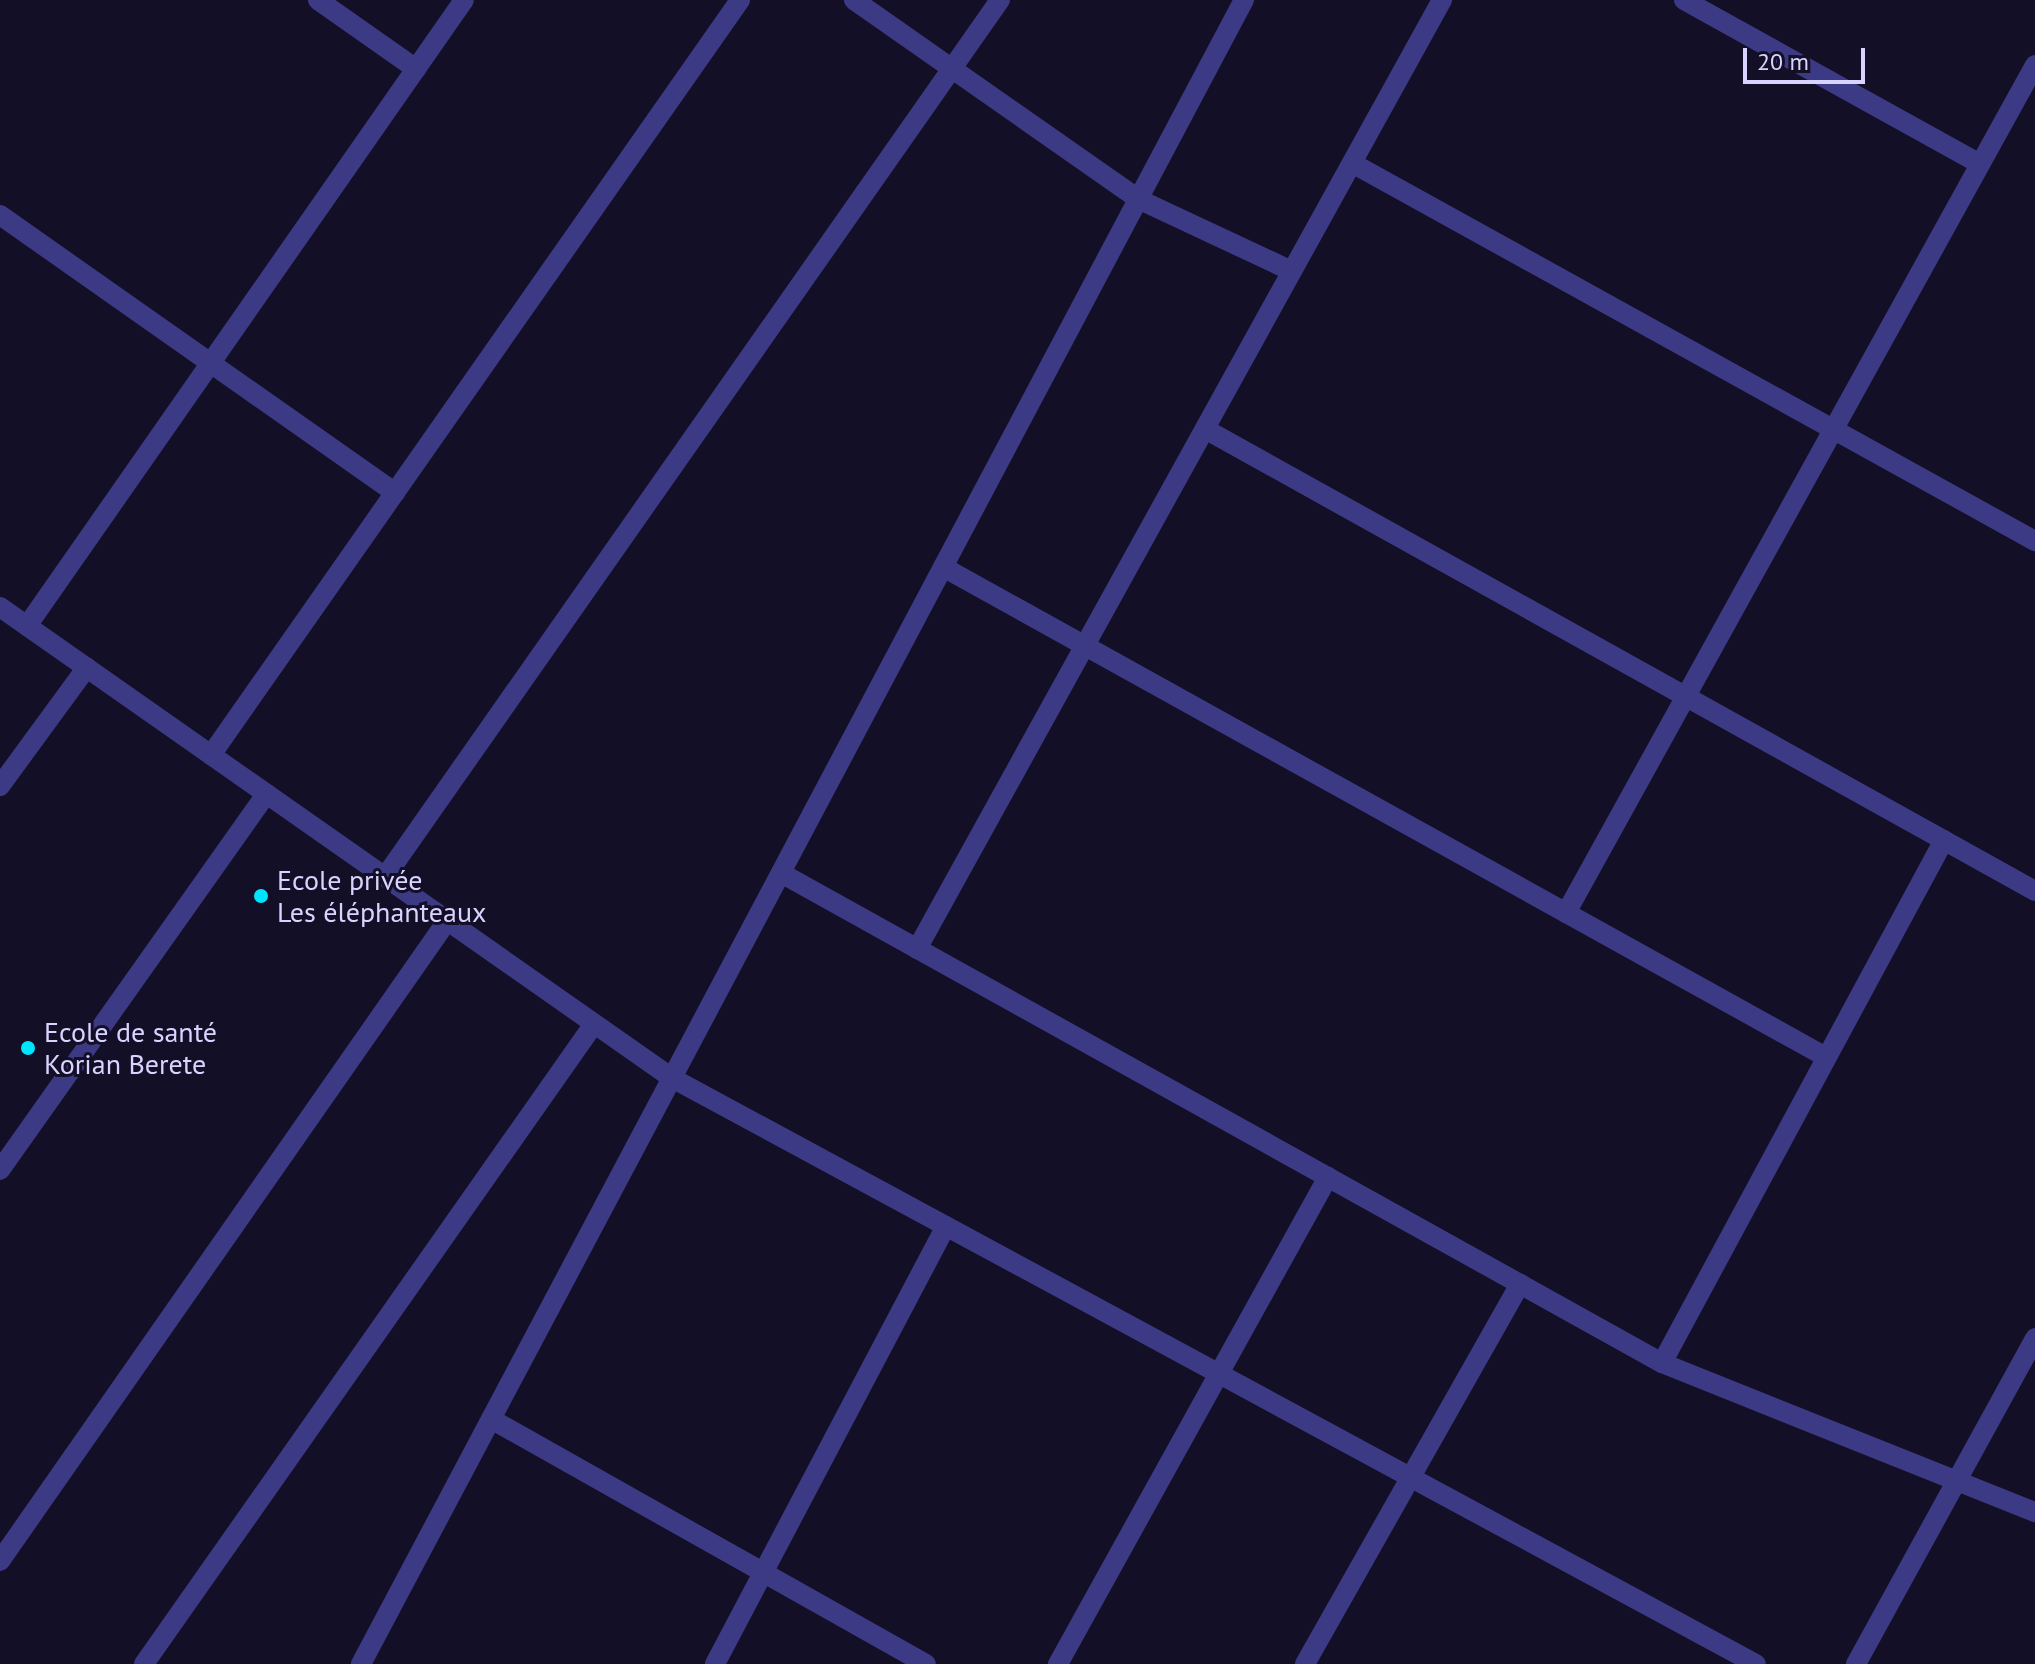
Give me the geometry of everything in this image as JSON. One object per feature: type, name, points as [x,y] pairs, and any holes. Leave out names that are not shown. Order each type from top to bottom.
[{"type":"street","points":[[318,0],[416,69]]},
{"type":"street","points":[[27,626],[464,0]]},
{"type":"street","points":[[211,755],[740,0]]},
{"type":"street","points":[[854,0],[1138,199],[1292,271]]},
{"type":"street","points":[[385,877],[1000,0]]},
{"type":"street","points":[[361,1664],[1244,0]]},
{"type":"street","points":[[917,949],[1442,0]]},
{"type":"street","points":[[1684,0],[1980,164]]},
{"type":"street","points":[[1566,913],[2035,65]]},
{"type":"street","points":[[1352,163],[2035,541]]},
{"type":"street","points":[[0,215],[395,493]]},
{"type":"street","points":[[1205,429],[2035,891]]},
{"type":"street","points":[[943,567],[1826,1057]]},
{"type":"street","points":[[0,607],[672,1078],[1756,1664]]},
{"type":"street","points":[[0,786],[87,667]]},
{"type":"street","points":[[0,1170],[266,794]]},
{"type":"street","points":[[1662,1363],[1944,840]]},
{"type":"street","points":[[781,873],[1662,1363],[1958,1477],[2035,1512]]},
{"type":"street","points":[[0,1561],[447,921]]},
{"type":"street","points":[[144,1664],[594,1024]]},
{"type":"street","points":[[1058,1664],[1328,1177]]},
{"type":"street","points":[[715,1664],[946,1226]]},
{"type":"street","points":[[1305,1664],[1520,1284]]},
{"type":"street","points":[[1856,1664],[2035,1338]]},
{"type":"street","points":[[491,1419],[926,1664]]},
{"type":"place","name":"Ecole privée Les éléphanteaux","points":[[261,896]]},
{"type":"place","name":"Ecole de santé Korian Berete","points":[[28,1048]]}]
